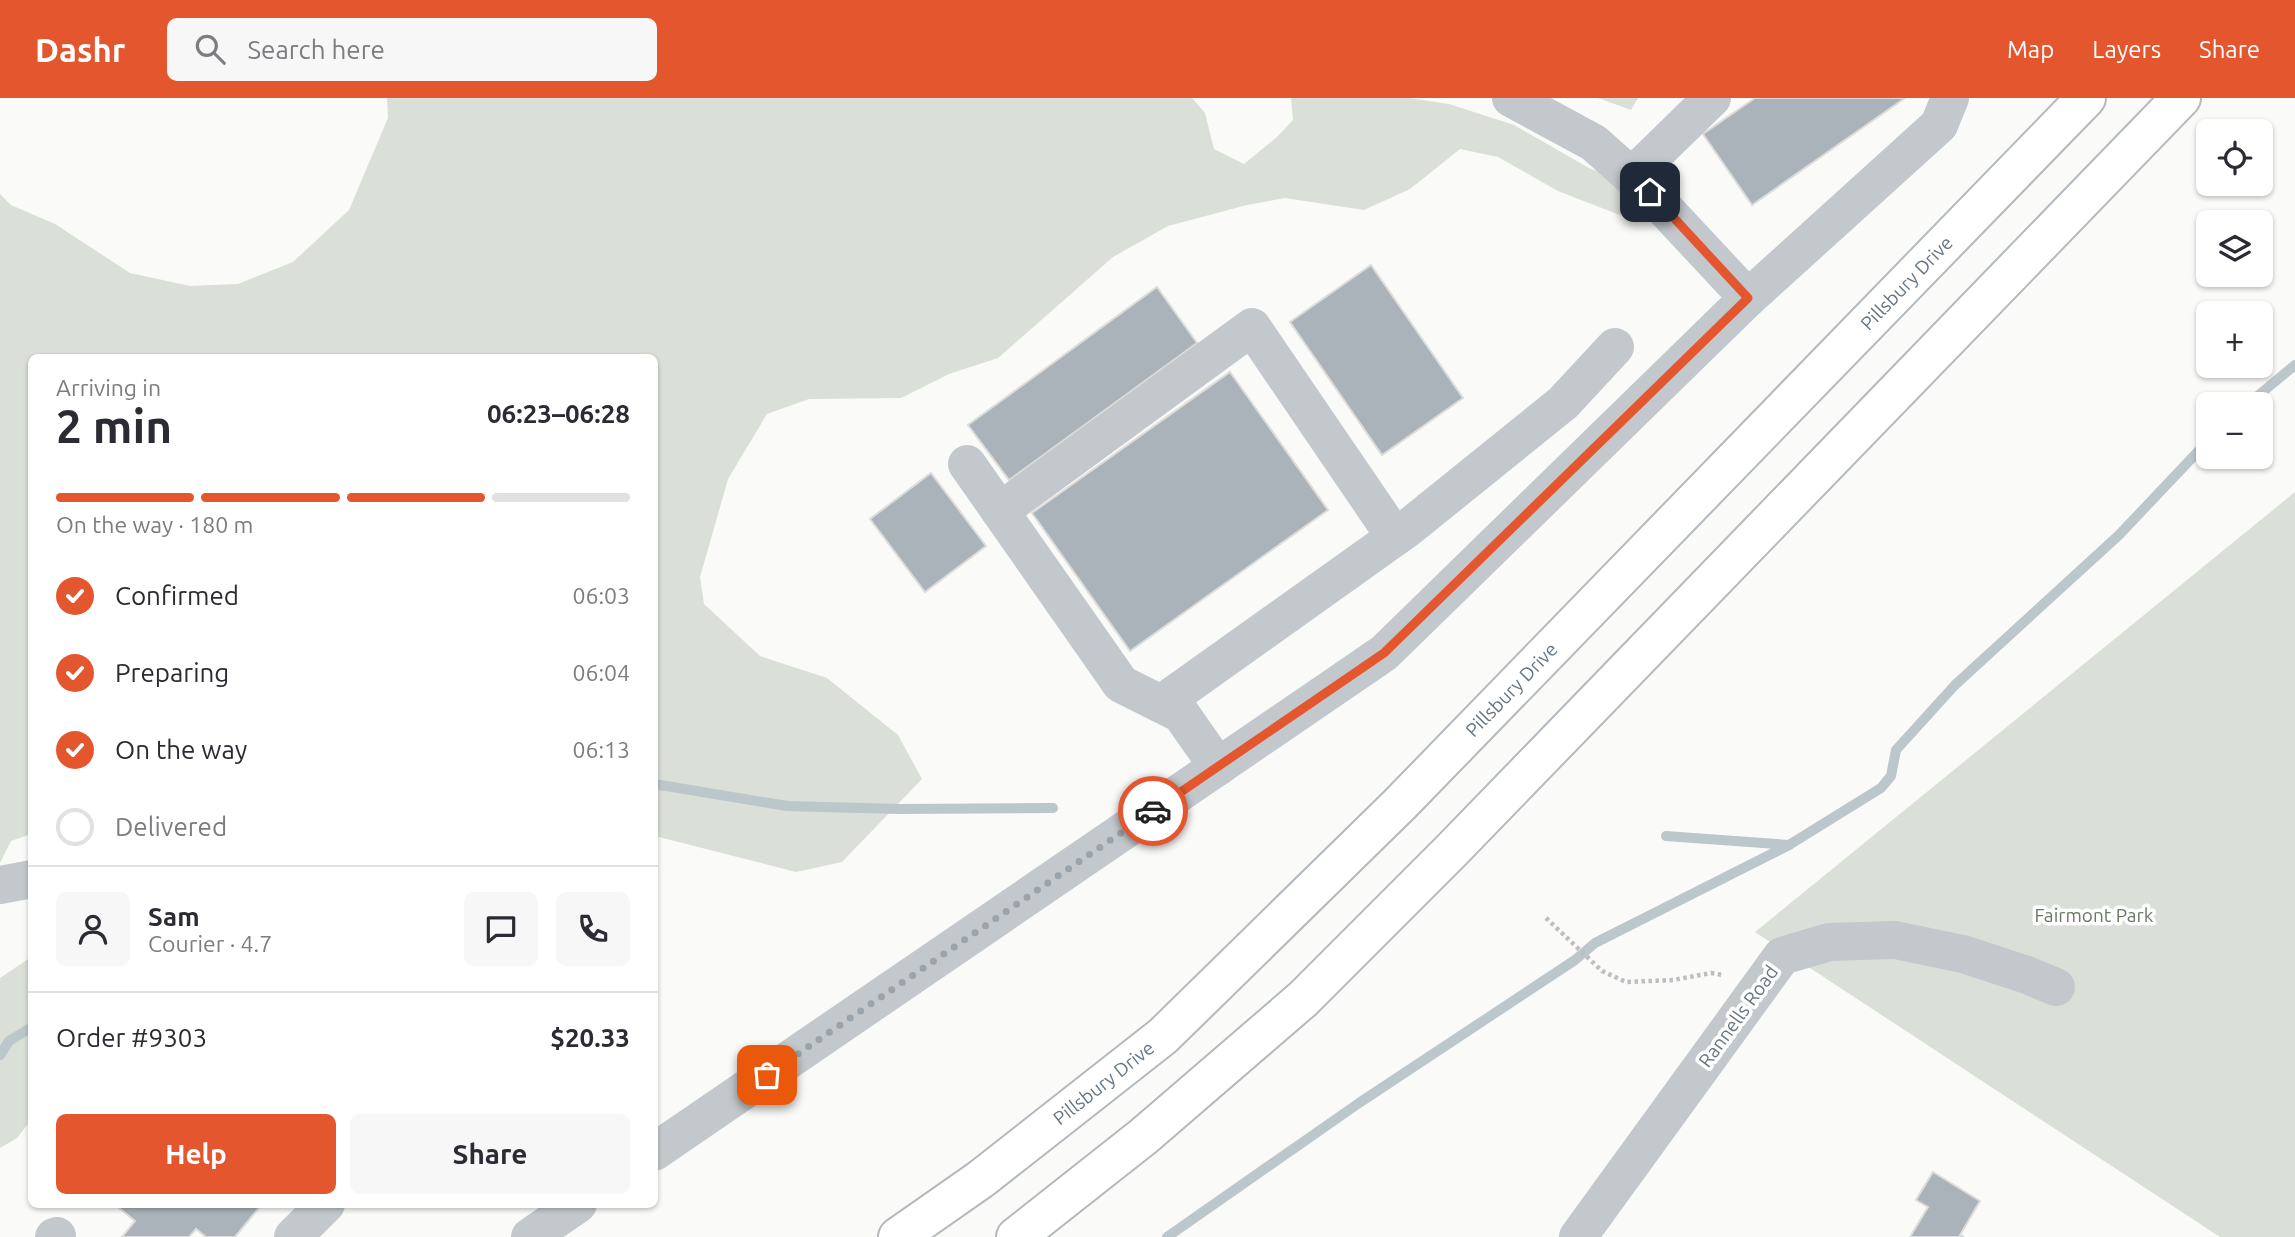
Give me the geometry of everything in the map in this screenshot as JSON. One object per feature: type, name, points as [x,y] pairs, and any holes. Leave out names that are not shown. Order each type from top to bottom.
[{"type":"highway","name":"Pillsbury Drive","points":[[898,1237],[981,1179],[1163,1036],[1400,804],[2086,98]]},
{"type":"highway","points":[[1016,1237],[1144,1136],[1303,999],[1451,851],[2181,98]]},
{"type":"street","points":[[1511,98],[1594,143],[1650,192],[1748,298]]},
{"type":"street","points":[[1632,176],[1712,98]]},
{"type":"street","points":[[658,1149],[1384,653],[1748,298],[1939,125],[1950,98]]},
{"type":"street","points":[[1000,510],[1252,327],[1395,537]]},
{"type":"street","points":[[1161,704],[1395,537],[1563,403],[1615,347]]},
{"type":"street","points":[[967,464],[1121,684],[1181,713],[1218,766]]},
{"type":"street","points":[[0,885],[28,880]]},
{"type":"street","name":"Rannells Road","points":[[1578,1237],[1782,956],[1829,942],[1895,940],[1963,954],[2056,987]]},
{"type":"street","points":[[293,1237],[322,1208]]},
{"type":"street","points":[[532,1223],[568,1208]]},
{"type":"path","points":[[1546,918],[1602,971],[1626,982],[1673,980],[1711,973],[1735,976],[1761,985]]},
{"type":"green space","points":[[387,98],[1192,98],[1205,113],[1214,149],[1244,164],[1293,120],[1291,98],[1409,98],[1449,104],[1514,125],[1589,168],[1617,179],[1635,206],[1632,215],[1625,217],[1558,191],[1498,157],[1460,149],[1410,189],[1364,210],[1285,198],[1168,226],[1113,257],[998,358],[949,374],[901,398],[809,399],[767,414],[728,479],[700,577],[704,604],[760,656],[827,678],[898,735],[922,779],[842,862],[796,872],[658,837],[658,354],[28,354],[28,835],[11,841],[0,863],[0,194],[11,205],[55,224],[130,273],[190,286],[238,284],[293,262],[349,210],[388,118]]},
{"type":"green space","points":[[1598,98],[1638,98],[1631,110]]},
{"type":"green space","name":"Fairmont Park","points":[[2295,492],[2295,1237],[2220,1237],[1755,932]]},
{"type":"green space","points":[[28,959],[28,1124],[17,1138],[0,1148],[0,978]]},
{"type":"building","points":[[1755,98],[1905,98],[1752,205],[1703,134]]},
{"type":"building","points":[[1371,265],[1463,398],[1382,455],[1290,322]]},
{"type":"building","points":[[1157,287],[1197,343],[1009,480],[968,425]]},
{"type":"building","points":[[1230,372],[1328,510],[1130,651],[1032,513]]},
{"type":"building","points":[[931,473],[986,546],[925,592],[870,519]]},
{"type":"building","points":[[1933,1172],[1980,1201],[1960,1235],[1964,1237],[1910,1237],[1928,1207],[1916,1200]]},
{"type":"building","points":[[119,1208],[259,1208],[235,1237],[206,1237],[196,1229],[189,1237],[122,1237],[135,1221]]},
{"type":"waterway","points":[[2262,392],[2295,365]]},
{"type":"waterway","points":[[1167,1237],[1359,1103],[1575,960],[1595,943],[1789,845],[1881,788],[1891,776],[1896,750],[1955,685],[2119,535],[2196,454]]},
{"type":"waterway","points":[[658,785],[787,806],[898,809],[1053,808]]},
{"type":"waterway","points":[[1666,836],[1789,845]]},
{"type":"waterway","points":[[0,1055],[9,1041],[28,1029]]},
{"type":"way so far","points":[[767,1075],[1153,811]]},
{"type":"route","points":[[1153,811],[1384,653],[1748,298],[1650,192]]}]
